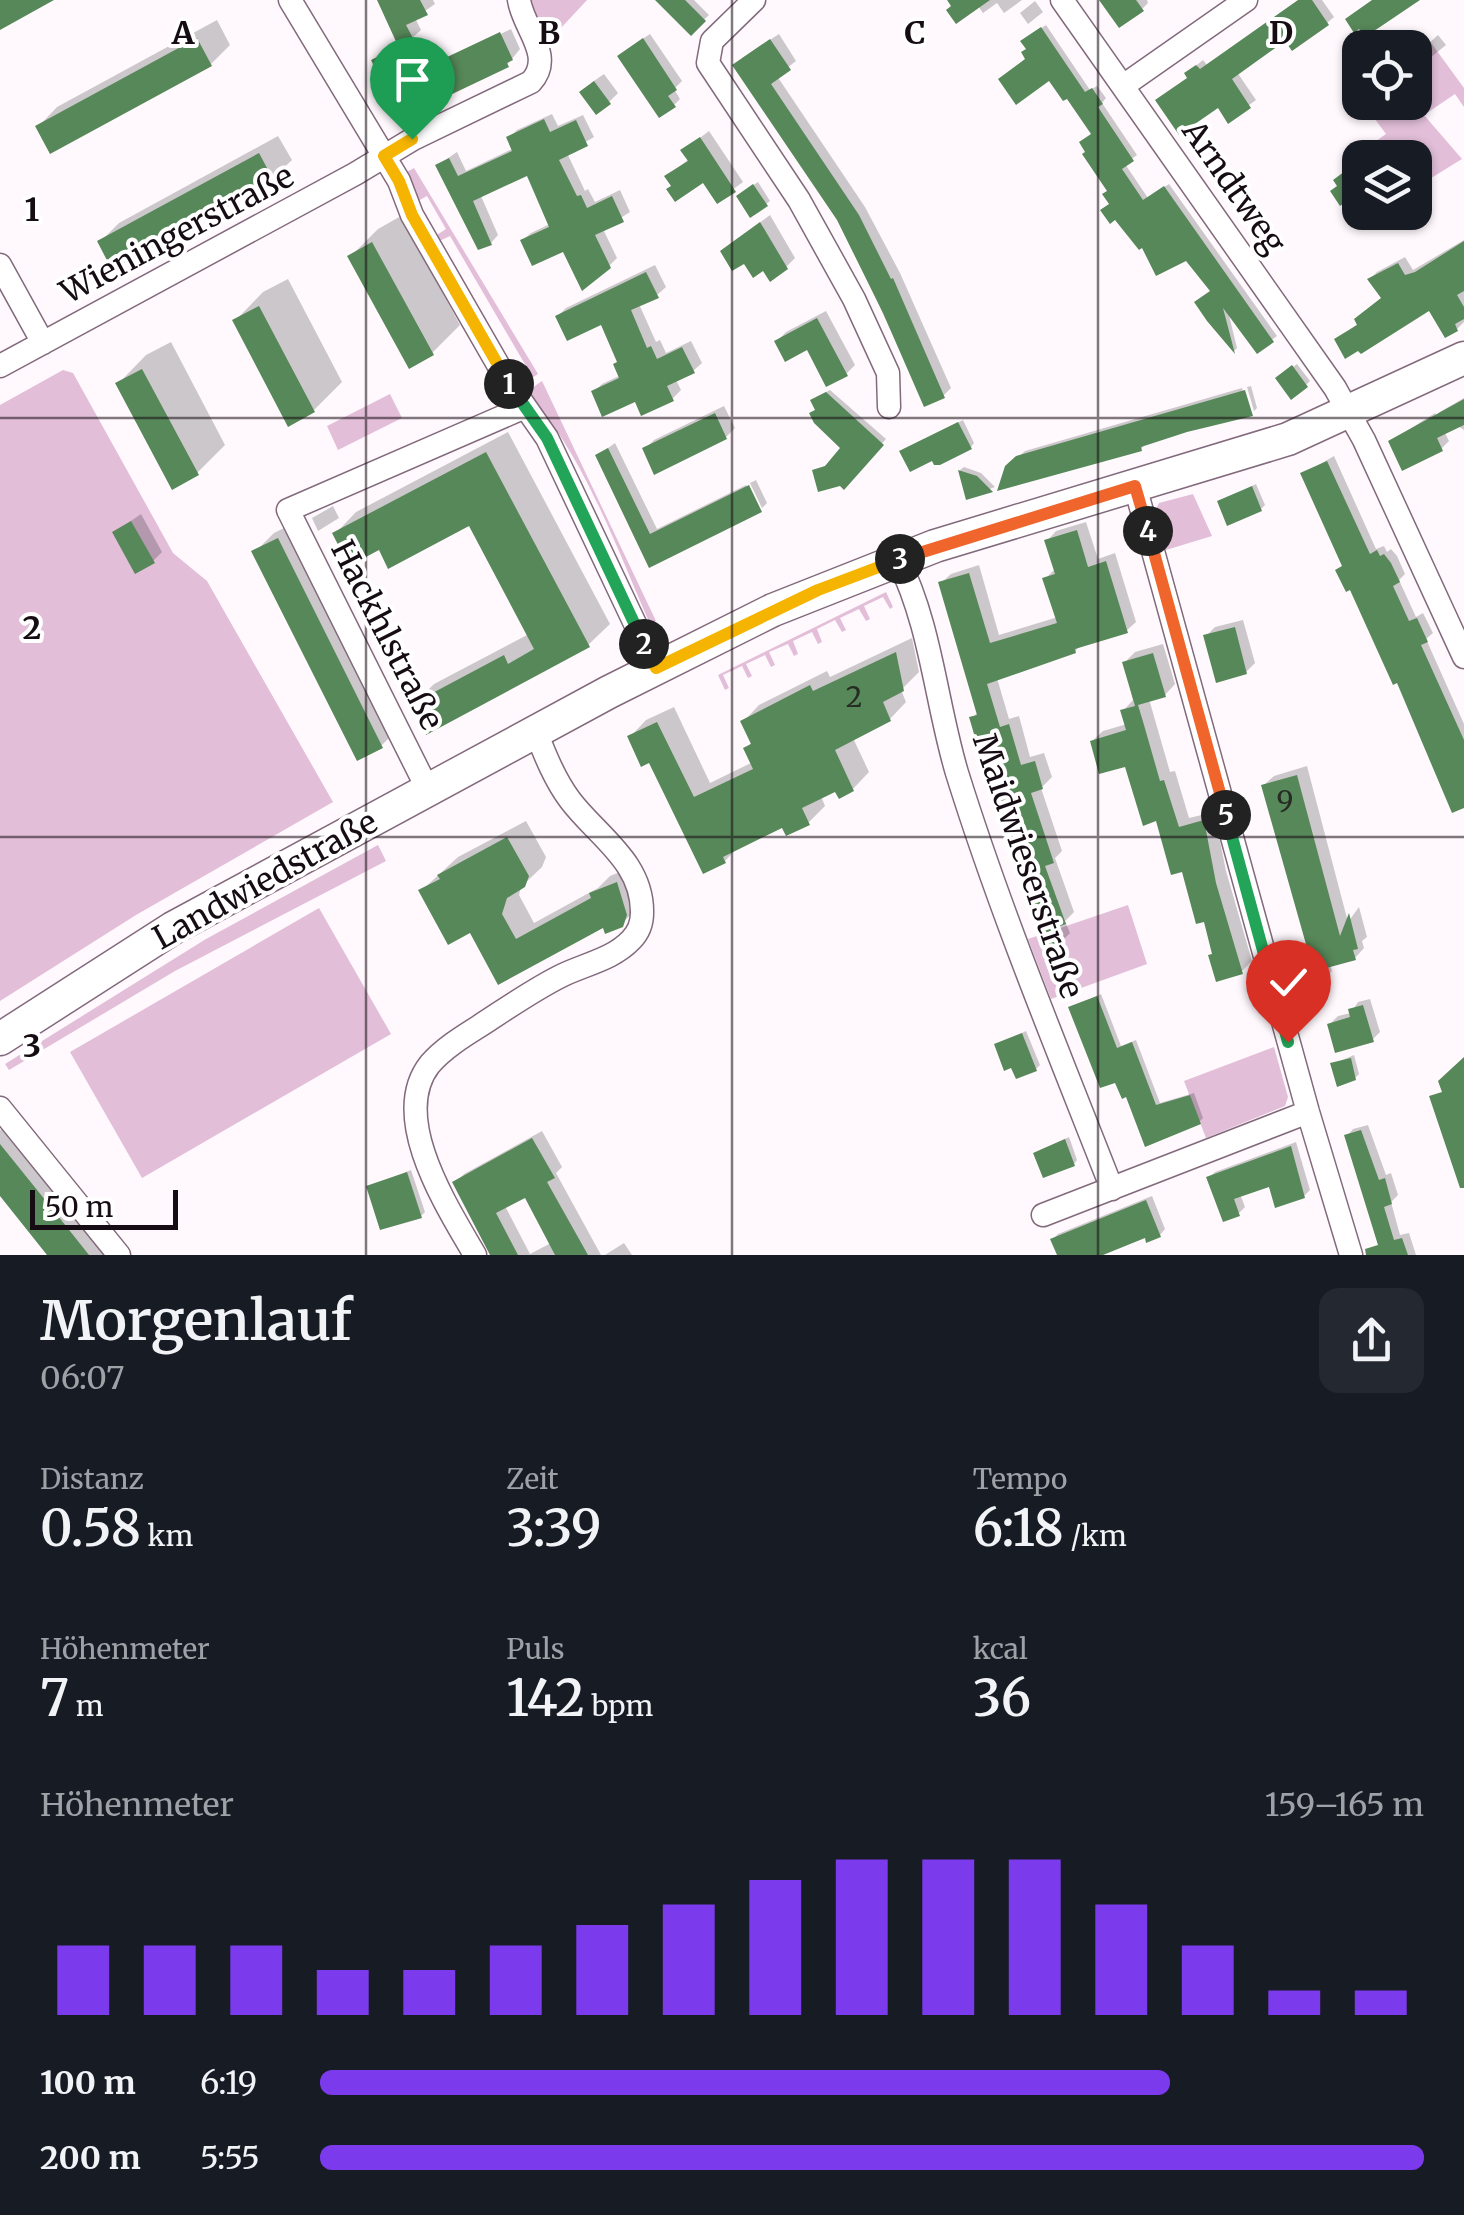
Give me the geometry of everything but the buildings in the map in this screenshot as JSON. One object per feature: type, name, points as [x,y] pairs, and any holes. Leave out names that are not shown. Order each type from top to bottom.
[{"type":"main road","name":"Landwiedstraße","points":[[0,1039],[173,928],[656,668],[818,590],[898,560],[1288,439],[1464,358]]},
{"type":"street","points":[[290,0],[399,181],[412,215],[524,407],[547,438],[656,668]]},
{"type":"street","name":"Wieningerstraße","points":[[0,366],[412,139],[522,87],[538,75],[541,57],[518,0]]},
{"type":"street","points":[[754,0],[712,41],[708,62],[799,200],[854,300],[888,372],[889,407]]},
{"type":"street","name":"Arndtweg","points":[[1062,0],[1335,388],[1364,440],[1464,657]]},
{"type":"street","points":[[1123,86],[1246,0]]},
{"type":"street","points":[[0,266],[43,343]]},
{"type":"street","name":"Hackhlstraße","points":[[428,790],[288,510],[524,407]]},
{"type":"street","points":[[1135,486],[1350,1255]]},
{"type":"street","name":"Maidwieserstraße","points":[[898,560],[916,606],[956,768],[977,834],[1112,1188]]},
{"type":"street","points":[[475,1255],[424,1154],[417,1119],[423,1076],[440,1055],[472,1031],[550,982],[618,951],[641,923],[641,898],[624,860],[608,837],[568,797],[536,732]]},
{"type":"street","points":[[0,1108],[120,1255]]},
{"type":"street","points":[[1043,1215],[1308,1112]]},
{"type":"shaded area","points":[[530,0],[587,0],[548,42]]},
{"type":"shaded area","points":[[1432,44],[1464,88],[1464,107],[1455,94],[1432,110]]},
{"type":"shaded area","points":[[1376,120],[1428,120],[1462,159],[1432,178],[1432,140],[1378,140],[1386,134]]},
{"type":"shaded area","points":[[414,168],[538,374],[521,385],[516,378],[526,366],[450,236],[435,243],[432,238],[446,229],[427,196],[414,203],[405,173]]},
{"type":"shaded area","points":[[63,370],[73,373],[173,553],[207,581],[333,802],[136,915],[0,1001],[0,405]]},
{"type":"shaded area","points":[[542,381],[656,621],[650,624],[582,472],[526,392]]},
{"type":"shaded area","points":[[390,394],[402,418],[338,450],[327,426]]},
{"type":"shaded area","points":[[1193,494],[1212,536],[1166,550],[1155,511],[1159,503]]},
{"type":"shaded area","points":[[886,592],[893,607],[890,609],[883,597],[864,606],[870,619],[866,621],[859,609],[840,618],[846,630],[842,632],[835,620],[817,629],[822,642],[818,644],[812,632],[793,641],[798,654],[794,656],[788,644],[769,652],[775,665],[771,667],[765,655],[746,664],[752,676],[748,678],[742,666],[723,675],[729,688],[725,690],[718,675]]},
{"type":"shaded area","points":[[378,845],[386,861],[175,971],[9,1070],[5,1064],[206,939]]},
{"type":"shaded area","points":[[1128,905],[1147,964],[1051,999],[1028,939]]},
{"type":"shaded area","points":[[319,908],[391,1034],[142,1178],[70,1052]]},
{"type":"shaded area","points":[[1274,1047],[1288,1097],[1285,1106],[1206,1138],[1184,1081]]},
{"type":"route","points":[[412,139],[384,156],[412,215],[508,382],[547,438],[656,668],[818,590],[935,546],[1135,486],[1288,1042]]}]
